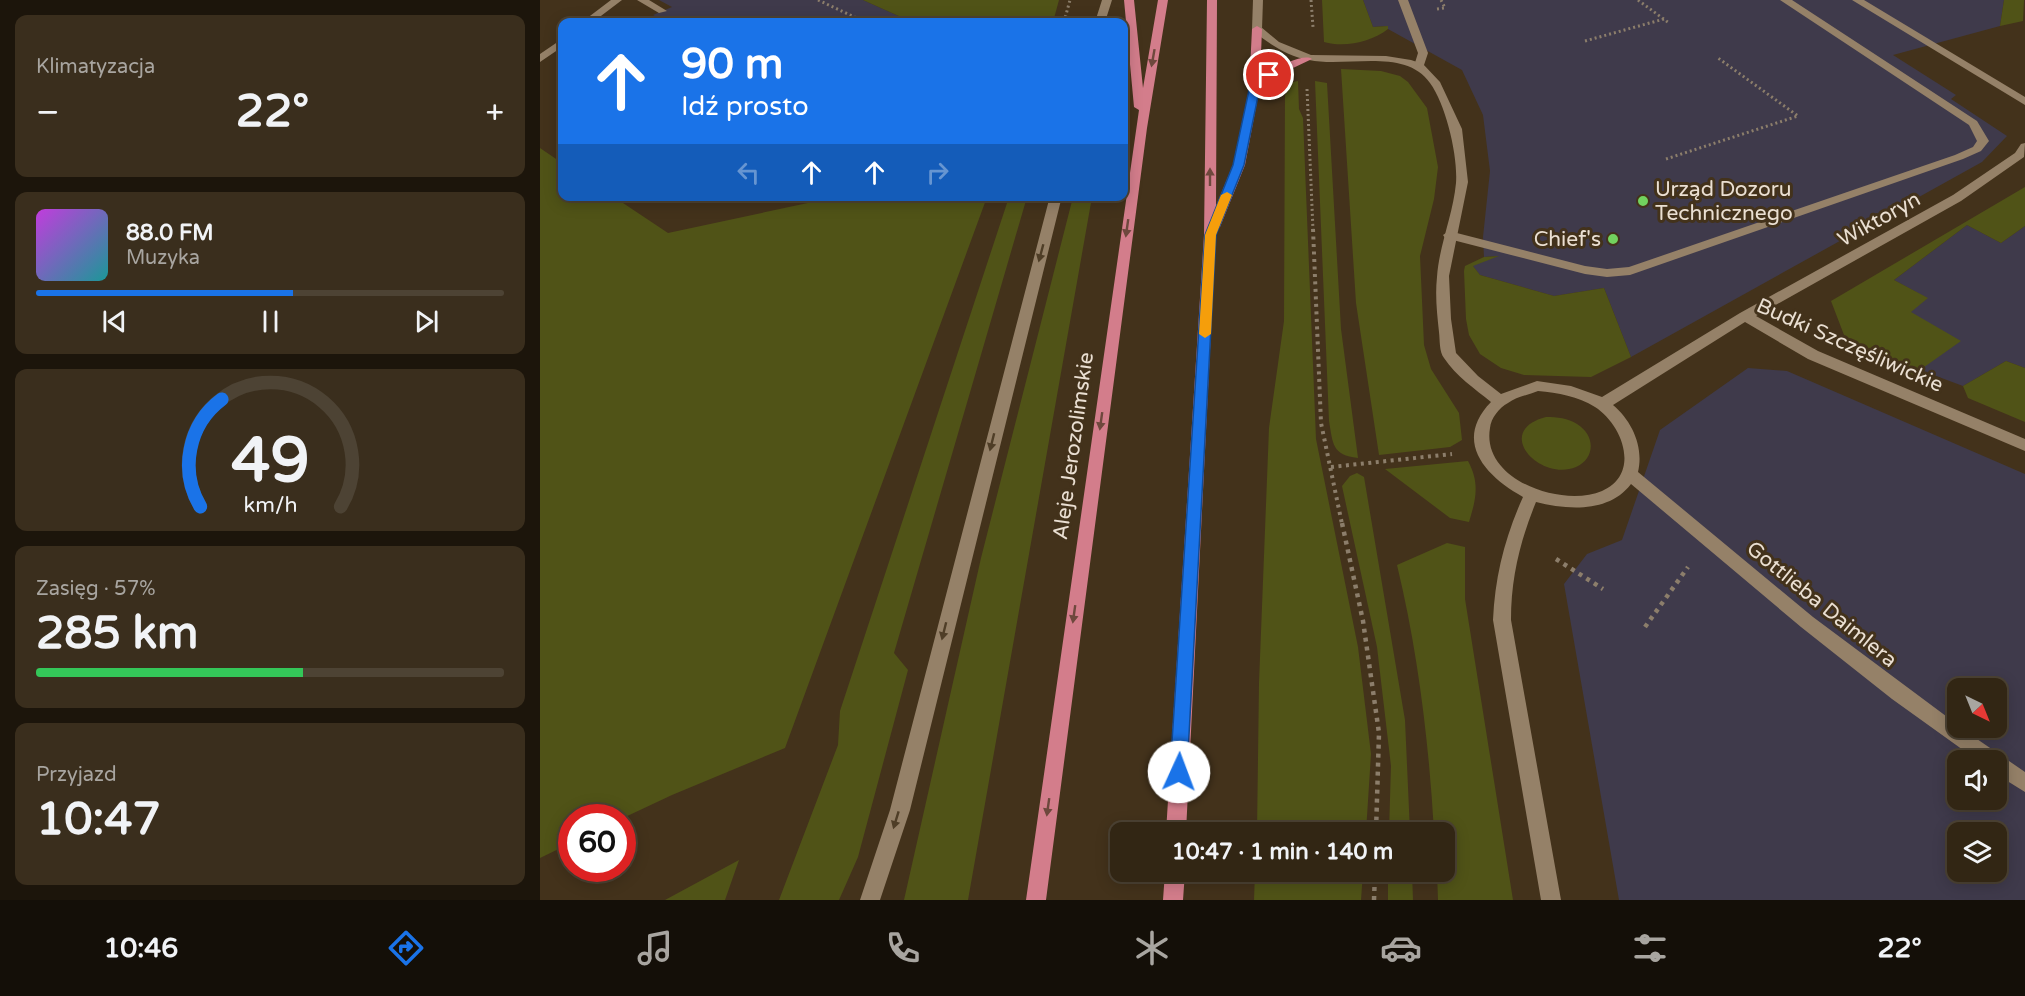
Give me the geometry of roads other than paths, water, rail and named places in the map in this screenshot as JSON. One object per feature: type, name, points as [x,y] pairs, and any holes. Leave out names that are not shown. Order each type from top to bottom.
[{"type":"main road","points":[[1129,0],[1141,128]]},
{"type":"main road","name":"Aleje Jerozolimskie","points":[[1036,900],[1141,128],[1163,0]]},
{"type":"main road","points":[[1177,822],[1210,235],[1212,0]]},
{"type":"main road","points":[[1210,235],[1239,165],[1254,90],[1257,29]]},
{"type":"main road","points":[[1254,90],[1269,75],[1307,59]]},
{"type":"main road","points":[[1173,900],[1174,882]]},
{"type":"street","points":[[592,18],[616,0]]},
{"type":"street","points":[[642,0],[662,11]]},
{"type":"street","points":[[1101,18],[1107,0]]},
{"type":"street","points":[[1258,0],[1257,29],[1271,42],[1307,59],[1398,60],[1419,66],[1435,82],[1455,129],[1462,182],[1449,235],[1443,276],[1444,319],[1449,355],[1473,380],[1499,400]]},
{"type":"street","points":[[1403,0],[1423,53],[1419,66]]},
{"type":"street","points":[[1449,235],[1585,270],[1607,273],[1630,271],[1959,157],[1977,149],[1983,141],[1973,123],[1785,0]]},
{"type":"street","points":[[1857,0],[2025,102]]},
{"type":"street","points":[[540,59],[558,45]]},
{"type":"street","name":"Wiktoryn","points":[[1745,316],[1957,198],[2020,155],[2025,146]]},
{"type":"street","points":[[870,900],[900,810],[1055,201]]},
{"type":"street","name":"Budki Szczęśliwickie","points":[[1603,404],[1745,316],[1813,355],[2025,445]]},
{"type":"street","points":[[1560,387],[1583,394],[1603,404],[1620,419],[1631,437],[1634,456],[1630,474],[1618,488],[1601,499],[1579,503],[1555,503],[1531,496],[1509,484],[1492,468],[1482,450],[1480,431],[1486,414],[1499,400],[1516,391],[1560,387]]},
{"type":"street","name":"Gottlieba Daimlera","points":[[1630,474],[1767,590],[1929,717],[1977,750]]},
{"type":"street","points":[[1531,496],[1510,546],[1502,595],[1503,620],[1551,900]]},
{"type":"street","points":[[2007,771],[2025,783]]},
{"type":"place","name":"Urząd Dozoru Technicznego","points":[[1643,201]]},
{"type":"place","name":"Chief's","points":[[1613,239]]}]
